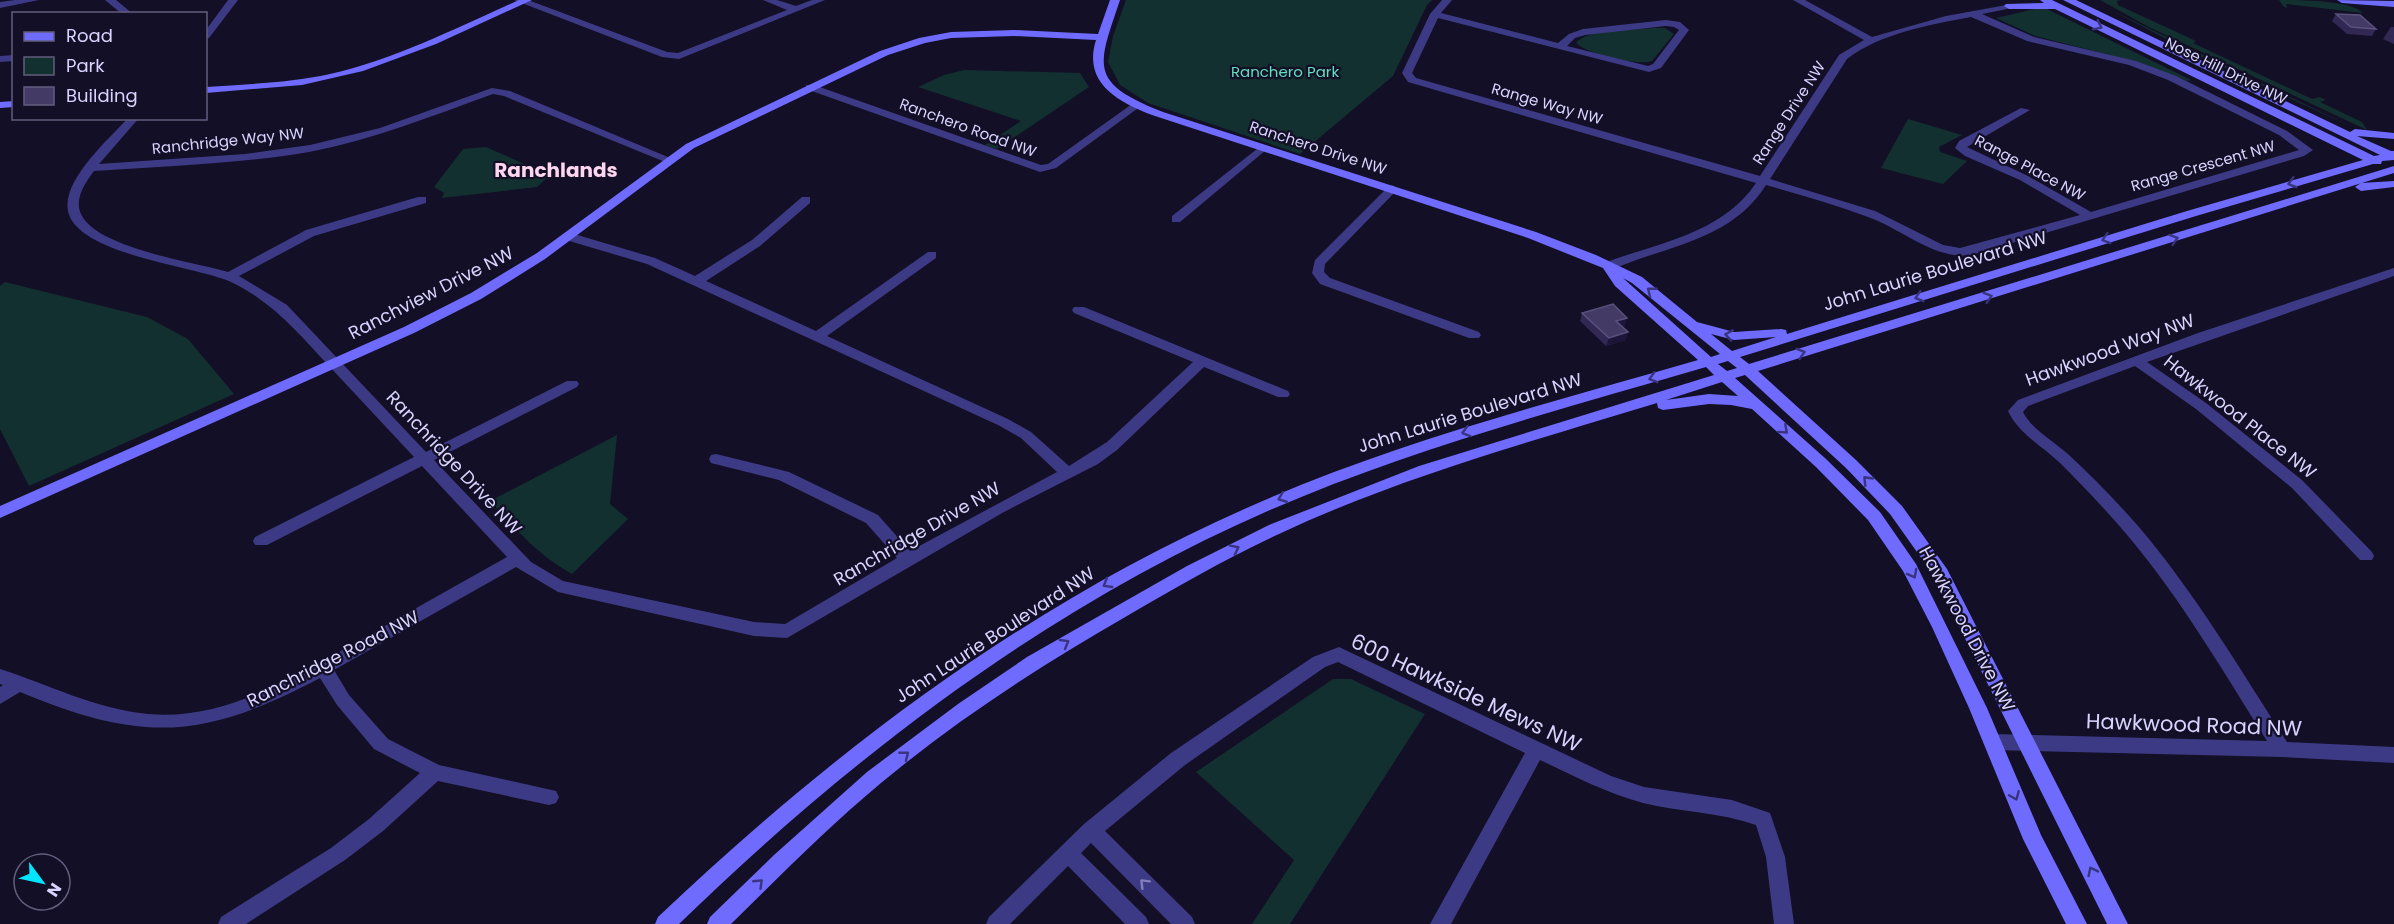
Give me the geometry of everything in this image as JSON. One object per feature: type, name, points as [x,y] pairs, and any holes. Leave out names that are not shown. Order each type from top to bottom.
[{"type":"main road","name":"Ranchero Drive NW","points":[[1115,0],[1098,50],[1099,70],[1116,92],[1136,106],[1532,235],[1608,266],[1637,280],[1728,356]]},
{"type":"main road","name":"Nose Hill Drive NW","points":[[2045,0],[2373,160],[2393,162]]},
{"type":"main road","name":"Nose Hill Drive NW","points":[[2068,0],[2332,126],[2393,162]]},
{"type":"main road","points":[[2090,0],[2117,23]]},
{"type":"main road","points":[[2342,0],[2394,4]]},
{"type":"main road","points":[[207,90],[278,85],[348,72],[388,59],[523,1]]},
{"type":"main road","points":[[2011,3],[2057,6]]},
{"type":"main road","name":"Ranchview Drive NW","points":[[0,512],[332,364],[476,296],[570,237],[669,160],[711,134],[884,53],[939,36],[996,33],[1102,37]]},
{"type":"main road","points":[[2305,126],[2344,154],[2349,167]]},
{"type":"main road","points":[[2332,126],[2373,136],[2394,136]]},
{"type":"main road","name":"John Laurie Boulevard NW","points":[[665,924],[757,837],[849,759],[921,704],[1038,625],[1115,579],[1220,526],[1348,471],[1423,445],[1728,356],[2373,160]]},
{"type":"main road","points":[[717,924],[781,861],[866,786],[946,723],[1033,662],[1122,610],[1275,529],[1424,471],[2319,193],[2393,162]]},
{"type":"main road","points":[[2319,193],[2394,184]]},
{"type":"main road","name":"Ranchero Drive NW","points":[[1608,266],[1620,283],[1709,361]]},
{"type":"main road","points":[[1684,318],[1704,328],[1734,336],[1808,331]]},
{"type":"main road","name":"Hawkwood Drive NW","points":[[1728,356],[1851,464],[1896,510],[1941,573],[2029,743],[2118,924]]},
{"type":"main road","name":"Hawkwood Drive NW","points":[[1709,361],[1829,470],[1874,516],[1910,568],[1992,742],[2033,839],[2077,924]]},
{"type":"main road","points":[[1645,403],[1663,405],[1702,398],[1728,398],[1758,407]]},
{"type":"main road","points":[[1874,516],[1896,510]]},
{"type":"street","points":[[0,5],[34,0]]},
{"type":"street","points":[[110,0],[124,7],[128,12]]},
{"type":"street","points":[[207,35],[233,0]]},
{"type":"street","points":[[768,0],[795,9]]},
{"type":"street","points":[[523,1],[666,55],[679,56],[819,0]]},
{"type":"street","name":"Range Way NW","points":[[1447,0],[1435,14],[1407,73],[1412,80],[1763,181]]},
{"type":"street","points":[[1798,0],[1869,39]]},
{"type":"street","name":"Range Drive NW","points":[[1608,266],[1722,224],[1738,213],[1763,181],[1843,57],[1856,45],[1869,39],[2011,3]]},
{"type":"street","points":[[1435,14],[1560,47],[1649,69],[1657,66],[1684,30],[1670,23],[1593,30],[1572,36],[1560,47]]},
{"type":"street","name":"Range Crescent NW","points":[[1763,181],[1866,211],[1956,252],[1971,251],[2300,154],[2307,150],[2283,133],[2172,78],[2132,63],[2031,39],[1973,14]]},
{"type":"street","name":"Ranchero Road NW","points":[[810,87],[1040,170],[1052,166],[1136,106]]},
{"type":"street","name":"Ranchridge Way NW","points":[[93,168],[245,157],[310,148],[384,130],[492,91],[506,93],[669,160]]},
{"type":"street","name":"Range Place NW","points":[[2025,110],[1963,143],[1961,148],[2024,178],[2090,216]]},
{"type":"street","name":"Ranchridge Drive NW","points":[[132,120],[78,186],[73,201],[77,221],[89,233],[107,242],[229,277],[250,287],[282,308],[517,559],[558,586],[772,632],[787,631],[908,559],[1093,460],[1112,446],[1202,361]]},
{"type":"street","points":[[1176,219],[1262,148]]},
{"type":"street","points":[[1392,189],[1319,263],[1318,273],[1325,280],[1474,335]]},
{"type":"street","points":[[229,277],[310,233],[422,200]]},
{"type":"street","points":[[697,281],[756,243],[806,200]]},
{"type":"street","points":[[570,237],[651,261],[1003,422],[1026,435],[1067,473]]},
{"type":"street","points":[[818,337],[932,255]]},
{"type":"street","name":"Hawkwood Way NW","points":[[2282,749],[2216,645],[2154,555],[2091,483],[2016,416],[2018,406],[2204,336],[2394,272]]},
{"type":"street","points":[[1079,310],[1283,394]]},
{"type":"street","name":"Hawkwood Place NW","points":[[2138,362],[2201,406],[2297,484],[2366,556]]},
{"type":"street","points":[[261,541],[572,384]]},
{"type":"street","points":[[716,459],[784,476],[872,519],[908,559]]},
{"type":"street","name":"Ranchridge Road NW","points":[[0,676],[96,711],[132,719],[169,722],[210,716],[257,701],[517,559]]},
{"type":"street","name":"600 Hawkside Mews NW","points":[[1091,830],[1178,759],[1319,662],[1339,654],[1606,783],[1644,795],[1732,808],[1763,819],[1777,858],[1784,924]]},
{"type":"street","points":[[323,667],[349,707],[381,744],[435,772],[549,797]]},
{"type":"street","points":[[0,696],[18,684]]},
{"type":"street","name":"Hawkwood Road NW","points":[[1992,742],[2282,749],[2394,755]]},
{"type":"street","points":[[1440,924],[1537,750]]},
{"type":"street","points":[[231,923],[353,843],[435,772]]},
{"type":"street","points":[[996,924],[1091,830],[1185,924]]},
{"type":"street","points":[[1068,853],[1139,924]]},
{"type":"green space","name":"Ranchero Park","points":[[1126,0],[1432,0],[1427,5],[1393,76],[1300,154],[1148,103],[1120,85],[1108,62],[1113,36]]},
{"type":"green space","points":[[2100,0],[2121,0],[2117,1],[2118,5],[2196,41],[2193,43],[2312,99],[2320,97],[2326,100],[2320,102],[2362,122],[2367,130],[2149,27]]},
{"type":"green space","points":[[2279,0],[2336,3],[2347,5],[2363,13],[2286,4],[2287,8]]},
{"type":"green space","points":[[2043,7],[2191,80],[2187,81],[2130,60],[2035,36],[1996,18]]},
{"type":"green space","points":[[2109,9],[2356,129],[2199,56]]},
{"type":"green space","points":[[1665,28],[1674,34],[1652,61],[1635,62],[1612,58],[1590,51],[1576,43],[1581,38],[1600,33]]},
{"type":"green space","points":[[964,70],[1080,73],[1089,87],[997,149],[985,145],[1021,121],[918,87],[944,75]]},
{"type":"green space","points":[[1908,119],[1962,135],[1939,147],[1940,152],[1967,161],[1943,184],[1881,168]]},
{"type":"green space","points":[[486,147],[550,175],[537,187],[442,198],[444,193],[434,187],[463,149]]},
{"type":"green space","points":[[5,282],[147,317],[188,339],[234,394],[29,486],[0,429],[0,286]]},
{"type":"green space","points":[[617,435],[610,504],[628,519],[572,574],[548,559],[490,501]]},
{"type":"green space","points":[[1333,679],[1351,679],[1425,714],[1290,924],[1252,924],[1294,860],[1196,772]]},
{"type":"building","points":[[2336,14],[2360,15],[2376,29],[2351,27]]},
{"type":"building","points":[[1613,304],[1627,318],[1616,321],[1628,332],[1609,338],[1582,313]]},
{"type":"district","name":"Ranchlands","points":[[556,170]]}]
